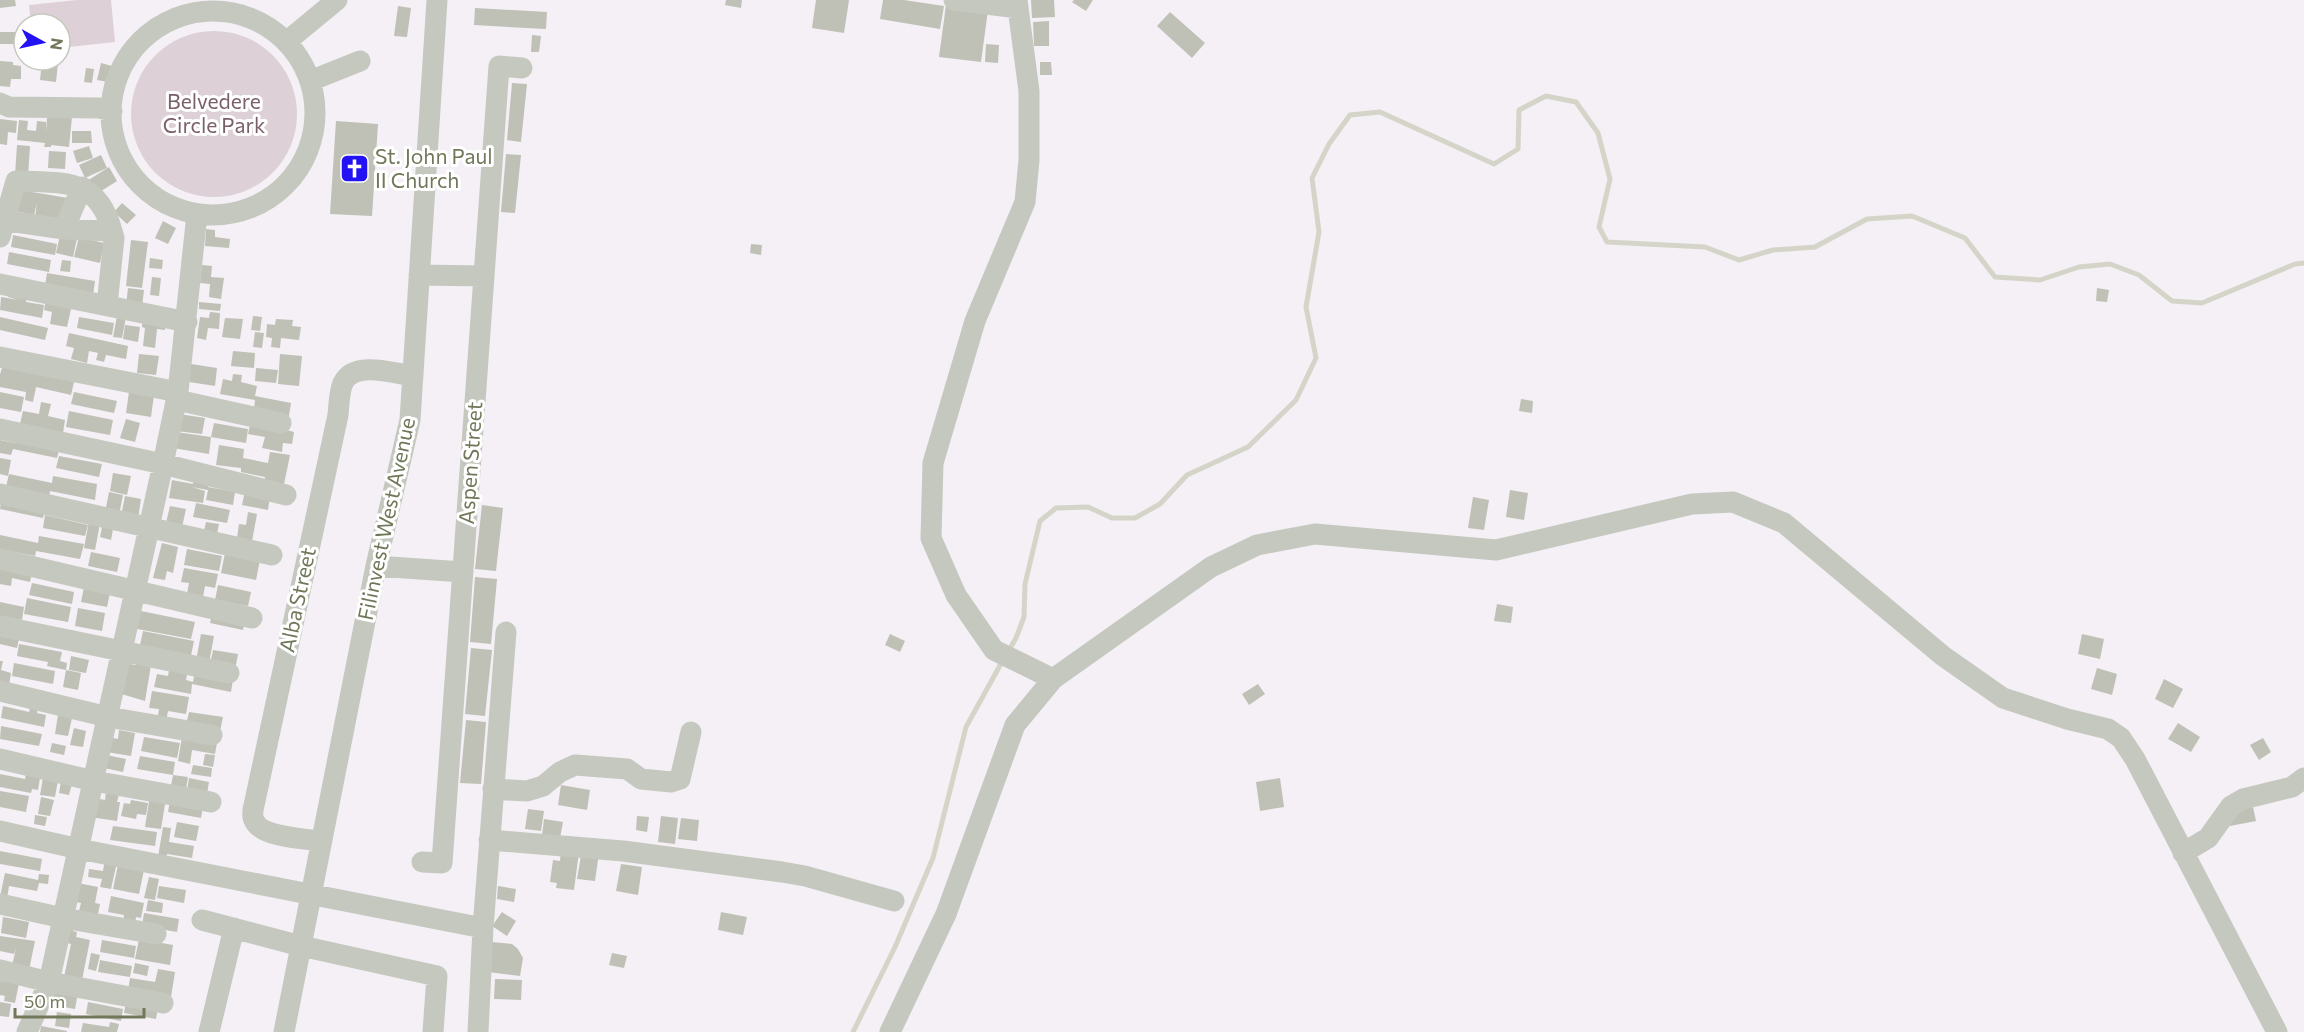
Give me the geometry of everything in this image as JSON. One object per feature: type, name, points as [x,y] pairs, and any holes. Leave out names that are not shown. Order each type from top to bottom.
[{"type":"street","points":[[286,42],[337,0]]},
{"type":"street","name":"Filinvest West Avenue","points":[[284,1032],[376,566],[410,420],[438,0]]},
{"type":"street","points":[[954,0],[1017,4],[1029,91],[1029,160],[1025,202],[975,321],[933,463],[931,538],[956,595],[994,650],[1045,675]]},
{"type":"street","points":[[218,5],[256,20],[277,33],[286,42],[300,60],[310,81],[315,108],[313,136],[309,149],[295,174],[276,194],[252,208],[224,215],[197,214],[163,202],[135,179],[123,160],[115,140],[112,111],[119,74],[140,42],[160,26],[183,15],[207,11],[218,5]]},
{"type":"street","points":[[310,81],[360,61]]},
{"type":"street","name":"Aspen Street","points":[[422,862],[442,863],[499,66],[522,68]]},
{"type":"street","points":[[0,103],[9,107],[99,108],[112,111]]},
{"type":"street","points":[[104,305],[109,284],[114,238],[108,215],[82,188],[71,184],[16,181],[1,226],[112,231]]},
{"type":"street","points":[[64,229],[82,188]]},
{"type":"street","points":[[27,1032],[49,982],[164,464],[177,396],[187,322],[197,214]]},
{"type":"street","points":[[419,275],[484,276]]},
{"type":"street","points":[[0,284],[187,322]]},
{"type":"street","points":[[0,357],[177,396],[281,423]]},
{"type":"street","name":"Alba Street","points":[[321,841],[270,833],[260,827],[254,819],[253,810],[338,415],[342,384],[349,373],[360,369],[413,376]]},
{"type":"street","points":[[0,429],[164,464],[286,495]]},
{"type":"street","points":[[0,494],[272,555]]},
{"type":"street","points":[[890,1032],[946,914],[1015,725],[1045,675],[1210,567],[1257,545],[1315,534],[1496,550],[1692,504],[1733,502],[1784,523],[1943,656],[2003,698],[2067,719],[2108,729],[2121,738],[2135,759],[2277,1032]]},
{"type":"street","points":[[0,559],[252,618]]},
{"type":"street","points":[[376,566],[463,572]]},
{"type":"street","points":[[0,626],[229,673]]},
{"type":"street","points":[[478,1032],[489,840],[506,632]]},
{"type":"street","points":[[0,692],[108,717],[212,735]]},
{"type":"street","points":[[493,789],[528,791],[543,786],[560,772],[575,765],[627,769],[641,779],[671,782],[680,779],[691,732]]},
{"type":"street","points":[[0,759],[94,781],[211,802]]},
{"type":"street","points":[[2183,853],[2208,838],[2231,806],[2243,799],[2292,787],[2304,778]]},
{"type":"street","points":[[0,831],[79,849],[483,928]]},
{"type":"street","points":[[489,840],[623,851],[782,872],[805,876],[894,901]]},
{"type":"street","points":[[0,904],[63,918],[156,934]]},
{"type":"street","points":[[202,920],[301,946],[437,976],[433,1032]]},
{"type":"street","points":[[209,1032],[234,928]]},
{"type":"street","points":[[0,970],[49,982],[163,1003]]},
{"type":"green space","points":[[77,0],[111,0],[115,42],[72,47],[72,12],[30,12],[29,5]]},
{"type":"green space","name":"Belvedere Circle Park","points":[[214,31],[246,38],[260,45],[272,56],[283,68],[290,82],[297,114],[290,146],[283,160],[272,172],[260,183],[246,190],[214,197],[182,190],[168,183],[156,172],[145,160],[138,146],[131,114],[138,82],[145,68],[156,56],[168,45],[182,38]]},
{"type":"building","points":[[0,0],[15,0],[16,6],[0,8]]},
{"type":"building","points":[[726,0],[742,0],[741,8],[725,5]]},
{"type":"building","points":[[816,0],[849,0],[844,33],[812,28]]},
{"type":"building","points":[[883,0],[904,0],[944,6],[940,29],[880,19]]},
{"type":"building","points":[[1031,0],[1054,0],[1055,17],[1032,18]]},
{"type":"building","points":[[1074,0],[1093,0],[1086,11],[1072,2]]},
{"type":"building","points":[[946,5],[988,10],[981,62],[939,57]]},
{"type":"building","points":[[398,6],[411,8],[407,37],[394,36]]},
{"type":"building","points":[[475,8],[547,12],[546,29],[474,25]]},
{"type":"building","points":[[1170,12],[1205,43],[1192,58],[1157,26]]},
{"type":"building","points":[[1049,21],[1049,46],[1034,46],[1033,22]]},
{"type":"building","points":[[0,32],[12,32],[12,44],[0,44]]},
{"type":"building","points":[[532,35],[541,36],[539,52],[531,52]]},
{"type":"building","points":[[986,44],[999,45],[998,63],[985,62]]},
{"type":"building","points":[[0,61],[12,62],[12,72],[21,72],[21,79],[11,79],[10,87],[0,86]]},
{"type":"building","points":[[1040,62],[1051,62],[1052,75],[1040,75]]},
{"type":"building","points":[[101,63],[112,66],[108,82],[97,80]]},
{"type":"building","points":[[86,68],[94,69],[92,83],[84,82]]},
{"type":"building","points":[[41,72],[57,72],[56,82],[40,80]]},
{"type":"building","points":[[512,83],[527,84],[521,142],[507,140]]},
{"type":"building","points":[[55,115],[72,117],[69,147],[51,145],[51,147],[44,147],[45,143],[17,140],[19,120],[28,121],[27,130],[36,131],[37,121],[46,122],[46,132],[47,118],[54,118]]},
{"type":"building","points":[[0,119],[17,121],[16,133],[8,132],[7,145],[0,144]]},
{"type":"building","name":"St. John Paul II Church","points":[[336,121],[378,124],[372,216],[330,214]]},
{"type":"building","points":[[72,131],[91,131],[92,143],[72,143]]},
{"type":"building","points":[[17,145],[30,146],[28,176],[15,175]]},
{"type":"building","points":[[89,146],[93,158],[77,163],[73,151]]},
{"type":"building","points":[[49,151],[66,152],[65,169],[48,168]]},
{"type":"building","points":[[506,154],[521,155],[515,213],[501,212]]},
{"type":"building","points":[[101,155],[107,168],[85,178],[79,165]]},
{"type":"building","points":[[109,167],[117,181],[95,195],[87,181]]},
{"type":"building","points":[[20,190],[68,198],[63,223],[35,217],[37,203],[34,215],[15,211]]},
{"type":"building","points":[[122,203],[136,215],[127,224],[114,212]]},
{"type":"building","points":[[163,221],[176,228],[168,244],[155,238]]},
{"type":"building","points":[[206,229],[215,230],[215,237],[230,239],[229,248],[205,246]]},
{"type":"building","points":[[61,231],[78,234],[73,257],[56,253]]},
{"type":"building","points":[[13,235],[57,244],[55,255],[11,247]]},
{"type":"building","points":[[79,237],[104,243],[100,263],[74,257]]},
{"type":"building","points":[[131,240],[148,242],[142,288],[126,286]]},
{"type":"building","points":[[751,244],[762,245],[761,255],[750,253]]},
{"type":"building","points":[[9,252],[51,260],[49,272],[7,264]]},
{"type":"building","points":[[150,258],[163,260],[162,269],[149,268]]},
{"type":"building","points":[[62,260],[71,261],[70,272],[60,271]]},
{"type":"building","points":[[202,265],[212,266],[211,277],[224,278],[221,299],[209,297],[210,284],[200,283]]},
{"type":"building","points":[[47,273],[95,281],[93,295],[45,286]]},
{"type":"building","points":[[152,277],[161,278],[159,296],[150,295]]},
{"type":"building","points":[[10,287],[28,292],[26,302],[44,305],[42,318],[0,310],[1,297],[19,300],[8,297]]},
{"type":"building","points":[[128,288],[144,290],[142,307],[126,305]]},
{"type":"building","points":[[2097,288],[2109,290],[2107,302],[2096,301]]},
{"type":"building","points":[[47,295],[73,300],[67,327],[50,324],[52,312],[44,310]]},
{"type":"building","points":[[199,302],[221,304],[220,311],[199,309]]},
{"type":"building","points":[[118,311],[127,312],[122,338],[113,337]]},
{"type":"building","points":[[210,312],[220,313],[219,329],[208,328],[206,340],[197,338],[200,317],[209,318]]},
{"type":"building","points":[[143,316],[166,319],[165,330],[157,329],[155,348],[143,346],[145,328],[142,327]]},
{"type":"building","points":[[253,316],[262,317],[260,331],[251,330]]},
{"type":"building","points":[[0,317],[48,328],[45,340],[0,330]]},
{"type":"building","points":[[79,317],[114,323],[112,335],[77,328]]},
{"type":"building","points":[[225,318],[243,319],[240,339],[222,337]]},
{"type":"building","points":[[276,319],[293,320],[292,326],[301,327],[299,340],[281,338],[280,348],[271,347],[272,338],[266,337],[267,324],[275,325]]},
{"type":"building","points":[[125,325],[140,327],[138,342],[123,339]]},
{"type":"building","points":[[255,332],[264,333],[262,348],[253,347]]},
{"type":"building","points":[[69,333],[128,346],[126,359],[106,355],[104,362],[96,360],[98,353],[89,351],[87,363],[71,359],[74,348],[66,346]]},
{"type":"building","points":[[233,351],[255,353],[254,368],[231,366]]},
{"type":"building","points":[[139,354],[159,356],[156,375],[137,373]]},
{"type":"building","points":[[280,354],[302,356],[299,386],[278,384]]},
{"type":"building","points":[[4,362],[74,382],[71,395],[36,387],[33,402],[25,400],[26,392],[0,387],[0,374]]},
{"type":"building","points":[[191,364],[217,368],[215,386],[189,382]]},
{"type":"building","points":[[256,368],[278,370],[276,383],[255,381]]},
{"type":"building","points":[[233,374],[242,375],[241,382],[257,386],[255,396],[291,403],[289,416],[254,409],[255,400],[220,394],[223,379],[232,381]]},
{"type":"building","points":[[0,392],[24,397],[21,412],[0,408]]},
{"type":"building","points":[[74,392],[117,401],[114,413],[71,404]]},
{"type":"building","points":[[129,392],[154,395],[151,417],[126,413]]},
{"type":"building","points":[[1521,399],[1533,401],[1532,413],[1519,411]]},
{"type":"building","points":[[41,402],[51,404],[48,416],[65,420],[63,433],[20,424],[23,411],[39,414]]},
{"type":"building","points":[[69,411],[113,420],[110,435],[66,427]]},
{"type":"building","points":[[179,414],[205,418],[202,434],[176,431]]},
{"type":"building","points":[[126,419],[140,423],[135,442],[120,438]]},
{"type":"building","points":[[251,420],[294,432],[292,444],[283,443],[282,452],[262,448],[265,437],[248,434]]},
{"type":"building","points":[[214,423],[248,429],[246,443],[211,437]]},
{"type":"building","points":[[176,432],[211,437],[209,454],[173,448]]},
{"type":"building","points":[[16,436],[60,445],[57,458],[13,449],[11,455],[0,453],[0,440],[15,443]]},
{"type":"building","points":[[219,445],[244,449],[243,458],[268,463],[270,452],[290,455],[283,489],[264,486],[265,477],[241,472],[241,468],[216,465]]},
{"type":"building","points":[[59,456],[102,464],[99,477],[56,468]]},
{"type":"building","points":[[0,458],[11,460],[8,476],[0,474]]},
{"type":"building","points":[[113,473],[131,476],[127,495],[110,491]]},
{"type":"building","points":[[194,473],[210,476],[208,487],[235,492],[233,505],[206,500],[208,490],[192,487],[205,491],[203,503],[169,498],[172,480],[193,484]]},
{"type":"building","points":[[9,474],[52,483],[53,476],[97,484],[95,500],[50,491],[49,497],[6,487]]},
{"type":"building","points":[[1510,490],[1528,493],[1524,520],[1506,517]]},
{"type":"building","points":[[245,491],[270,496],[268,510],[242,505]]},
{"type":"building","points":[[109,492],[123,495],[119,515],[105,513]]},
{"type":"building","points":[[2,496],[46,505],[43,518],[0,509]]},
{"type":"building","points":[[125,496],[141,499],[138,519],[121,516]]},
{"type":"building","points":[[1473,497],[1489,500],[1484,530],[1468,528]]},
{"type":"building","points":[[196,503],[230,510],[227,523],[193,517]]},
{"type":"building","points":[[482,505],[503,508],[496,571],[475,569]]},
{"type":"building","points":[[170,506],[186,509],[182,527],[166,523]]},
{"type":"building","points":[[248,512],[257,514],[252,541],[237,538],[239,524],[246,525]]},
{"type":"building","points":[[45,515],[88,525],[85,536],[43,528]]},
{"type":"building","points":[[90,516],[101,518],[95,550],[84,548]]},
{"type":"building","points":[[206,522],[219,524],[217,534],[204,531]]},
{"type":"building","points":[[102,527],[113,529],[111,540],[100,537]]},
{"type":"building","points":[[0,535],[38,543],[39,536],[84,544],[80,559],[36,551],[35,556],[0,549]]},
{"type":"building","points":[[162,543],[178,547],[173,573],[167,571],[165,580],[153,578]]},
{"type":"building","points":[[187,549],[222,556],[219,571],[184,565]]},
{"type":"building","points":[[91,552],[120,558],[117,572],[88,566]]},
{"type":"building","points":[[225,553],[260,560],[256,580],[221,573]]},
{"type":"building","points":[[0,562],[33,569],[30,582],[12,578],[11,586],[0,584]]},
{"type":"building","points":[[184,568],[218,574],[215,588],[205,586],[203,597],[187,594],[189,583],[181,582]]},
{"type":"building","points":[[475,577],[497,579],[491,644],[470,642]]},
{"type":"building","points":[[85,582],[111,588],[107,607],[81,602]]},
{"type":"building","points":[[32,583],[74,592],[72,604],[29,595]]},
{"type":"building","points":[[218,585],[251,592],[248,606],[215,600]]},
{"type":"building","points":[[27,598],[71,607],[68,622],[24,614]]},
{"type":"building","points":[[0,602],[24,607],[22,620],[0,616]]},
{"type":"building","points":[[1497,604],[1513,607],[1511,623],[1494,621]]},
{"type":"building","points":[[78,608],[105,613],[102,631],[75,626]]},
{"type":"building","points":[[136,610],[195,622],[191,639],[132,628]]},
{"type":"building","points":[[213,611],[246,617],[243,630],[210,623]]},
{"type":"building","points":[[0,630],[20,634],[17,648],[0,644]]},
{"type":"building","points":[[143,631],[194,641],[190,660],[139,650]]},
{"type":"building","points":[[201,634],[214,636],[209,663],[196,661]]},
{"type":"building","points":[[890,634],[905,641],[900,652],[885,645]]},
{"type":"building","points":[[2082,634],[2104,639],[2100,659],[2078,654]]},
{"type":"building","points":[[19,644],[62,652],[60,661],[67,663],[66,670],[47,666],[48,662],[17,656]]},
{"type":"building","points":[[471,648],[492,650],[485,716],[465,714]]},
{"type":"building","points":[[213,650],[238,654],[235,670],[210,665]]},
{"type":"building","points":[[71,656],[89,660],[86,673],[69,670]]},
{"type":"building","points":[[137,657],[152,659],[145,701],[118,693],[123,663],[136,665]]},
{"type":"building","points":[[0,661],[3,661],[1,670],[11,673],[9,686],[0,684]]},
{"type":"building","points":[[14,663],[55,671],[53,684],[12,676]]},
{"type":"building","points":[[170,665],[188,669],[186,680],[193,682],[195,672],[233,679],[231,692],[192,684],[191,694],[154,687],[157,674],[168,676]]},
{"type":"building","points":[[2097,668],[2117,674],[2112,695],[2091,689]]},
{"type":"building","points":[[66,670],[81,673],[78,690],[63,687]]},
{"type":"building","points":[[2164,679],[2183,689],[2173,708],[2155,699]]},
{"type":"building","points":[[1258,684],[1265,694],[1249,705],[1242,694]]},
{"type":"building","points":[[152,691],[189,697],[186,714],[168,711],[166,722],[157,721],[159,709],[149,708]]},
{"type":"building","points":[[32,701],[39,702],[37,713],[46,715],[44,727],[1,718],[3,706],[29,712]]},
{"type":"building","points":[[189,712],[223,717],[220,731],[186,725]]},
{"type":"building","points":[[58,715],[72,718],[68,736],[55,734]]},
{"type":"building","points":[[466,720],[486,722],[481,784],[460,783]]},
{"type":"building","points":[[2178,723],[2200,737],[2191,752],[2168,739]]},
{"type":"building","points":[[1,726],[42,734],[39,746],[0,739]]},
{"type":"building","points":[[74,728],[86,731],[83,747],[70,745]]},
{"type":"building","points":[[119,730],[135,733],[131,756],[106,752],[108,737],[118,739]]},
{"type":"building","points":[[144,737],[180,743],[177,758],[141,751]]},
{"type":"building","points":[[182,737],[217,743],[215,754],[192,750],[190,764],[178,761]]},
{"type":"building","points":[[2263,738],[2271,752],[2259,760],[2250,745]]},
{"type":"building","points":[[52,743],[66,746],[64,755],[50,752]]},
{"type":"building","points":[[205,754],[215,755],[213,767],[203,765]]},
{"type":"building","points":[[106,755],[126,759],[123,772],[104,768]]},
{"type":"building","points":[[140,756],[175,762],[173,775],[137,769]]},
{"type":"building","points":[[193,765],[212,768],[211,777],[191,774]]},
{"type":"building","points":[[27,769],[41,772],[38,790],[32,789],[31,793],[0,787],[0,774],[25,779]]},
{"type":"building","points":[[173,775],[188,777],[185,795],[170,792]]},
{"type":"building","points":[[43,778],[58,780],[55,797],[40,795]]},
{"type":"building","points":[[189,778],[209,782],[207,794],[187,791]]},
{"type":"building","points":[[1280,778],[1284,807],[1260,811],[1256,782]]},
{"type":"building","points":[[61,782],[72,784],[69,795],[59,793]]},
{"type":"building","points":[[561,785],[590,790],[587,810],[558,805]]},
{"type":"building","points":[[0,791],[29,796],[26,812],[0,807]]},
{"type":"building","points":[[106,792],[119,794],[117,821],[90,817],[94,798],[105,800]]},
{"type":"building","points":[[150,795],[166,798],[161,829],[145,827]]},
{"type":"building","points":[[41,797],[54,800],[50,816],[38,814]]},
{"type":"building","points":[[131,800],[148,803],[146,815],[137,814],[136,819],[121,816],[124,803],[130,804]]},
{"type":"building","points":[[170,800],[203,806],[201,818],[168,812]]},
{"type":"building","points":[[2253,807],[2256,821],[2230,826],[2227,813]]},
{"type":"building","points":[[528,809],[544,811],[541,831],[525,829]]},
{"type":"building","points":[[35,815],[47,817],[45,826],[34,824]]},
{"type":"building","points":[[637,816],[649,817],[647,832],[636,830]]},
{"type":"building","points":[[661,816],[678,818],[675,844],[658,842]]},
{"type":"building","points":[[681,818],[699,820],[697,841],[678,839]]},
{"type":"building","points":[[544,819],[563,822],[560,838],[542,836]]},
{"type":"building","points":[[177,822],[199,826],[196,841],[174,837]]},
{"type":"building","points":[[113,826],[157,832],[155,846],[110,840]]},
{"type":"building","points":[[163,827],[171,828],[169,842],[194,846],[192,858],[167,854],[166,858],[158,857]]},
{"type":"building","points":[[561,850],[579,852],[574,890],[556,888],[557,883],[550,882],[553,860],[560,861]]},
{"type":"building","points":[[582,850],[599,853],[595,881],[577,879]]},
{"type":"building","points":[[0,851],[42,859],[40,871],[0,864]]},
{"type":"building","points":[[105,860],[117,862],[111,889],[100,887],[102,879],[88,877],[89,869],[103,871]]},
{"type":"building","points":[[621,864],[642,867],[638,895],[616,891]]},
{"type":"building","points":[[118,865],[144,870],[139,894],[113,889]]},
{"type":"building","points":[[5,873],[38,880],[39,874],[49,875],[48,884],[39,883],[37,891],[9,886],[7,899],[0,897]]},
{"type":"building","points":[[149,877],[159,879],[155,900],[144,898]]},
{"type":"building","points":[[73,882],[98,887],[95,903],[100,904],[98,914],[79,911],[81,903],[70,901]]},
{"type":"building","points":[[159,886],[186,890],[184,903],[157,898]]},
{"type":"building","points":[[498,886],[516,889],[514,902],[497,899]]},
{"type":"building","points":[[111,896],[144,903],[141,918],[136,917],[135,925],[123,923],[124,915],[108,912]]},
{"type":"building","points":[[148,900],[163,903],[162,913],[146,911]]},
{"type":"building","points":[[502,912],[516,921],[507,936],[492,926]]},
{"type":"building","points":[[721,912],[747,917],[743,935],[718,930]]},
{"type":"building","points":[[144,913],[179,919],[177,932],[142,926]]},
{"type":"building","points":[[3,917],[29,922],[26,938],[1,933]]},
{"type":"building","points":[[74,925],[73,931],[77,932],[76,937],[90,940],[81,985],[63,982],[71,944],[67,943]]},
{"type":"building","points":[[0,936],[35,941],[29,970],[12,966],[16,948],[14,954],[0,951]]},
{"type":"building","points":[[139,939],[173,945],[170,965],[135,959]]},
{"type":"building","points":[[102,940],[136,946],[134,958],[100,952]]},
{"type":"building","points":[[492,942],[512,944],[518,949],[523,958],[520,976],[488,972]]},
{"type":"building","points":[[91,953],[100,955],[96,971],[88,969]]},
{"type":"building","points":[[612,953],[627,956],[624,968],[609,965]]},
{"type":"building","points":[[100,960],[132,966],[130,977],[98,972]]},
{"type":"building","points":[[135,963],[149,966],[147,976],[133,973]]},
{"type":"building","points":[[158,969],[175,972],[171,997],[128,990],[130,978],[155,982]]},
{"type":"building","points":[[495,979],[522,980],[521,1000],[494,999]]},
{"type":"building","points":[[0,981],[19,983],[15,1003],[4,1001],[5,996],[0,995]]},
{"type":"building","points":[[50,987],[78,992],[75,1009],[47,1004]]},
{"type":"building","points":[[0,1002],[11,1004],[9,1017],[0,1016]]},
{"type":"building","points":[[88,1002],[123,1009],[121,1021],[86,1014]]},
{"type":"building","points":[[126,1002],[158,1008],[156,1019],[124,1013]]},
{"type":"building","points":[[57,1012],[71,1014],[69,1028],[55,1026]]},
{"type":"building","points":[[110,1022],[119,1024],[117,1032],[81,1032],[83,1023],[109,1027]]},
{"type":"building","points":[[41,1026],[67,1031],[67,1032],[40,1032]]},
{"type":"waterway","points":[[1008,652],[1024,617],[1025,584],[1040,521],[1056,508],[1088,507],[1112,518],[1135,518],[1160,504],[1187,475],[1248,447],[1296,400],[1316,358],[1306,307],[1319,232],[1312,178],[1329,144],[1350,115],[1380,112],[1494,164],[1518,149],[1519,110],[1546,96],[1576,102],[1598,133],[1610,179],[1599,227],[1607,242],[1705,247],[1739,260],[1773,250],[1815,247],[1867,219],[1912,216],[1965,238],[1995,277],[2040,280],[2079,267],[2110,264],[2139,275],[2172,301],[2202,303],[2295,264],[2304,263]]},
{"type":"waterway","points":[[853,1032],[895,947],[933,858],[966,727],[1003,660]]},
{"type":"place","name":"St. John Paul II Church","points":[[354,169]]}]
